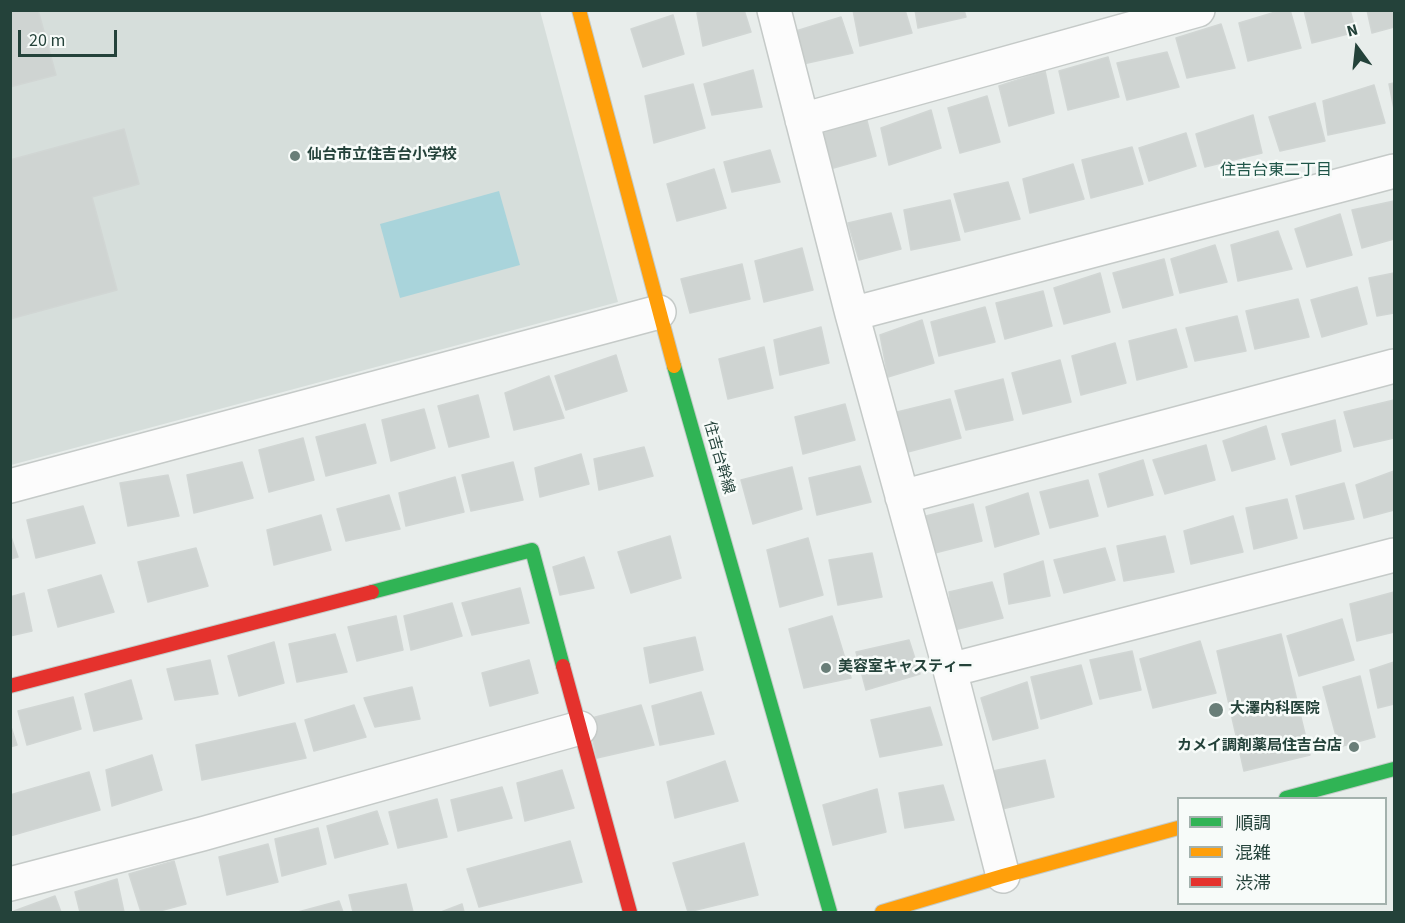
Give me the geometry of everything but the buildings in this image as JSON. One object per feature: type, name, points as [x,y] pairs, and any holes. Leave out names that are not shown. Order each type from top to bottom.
[{"type":"street","name":"住吉台幹線","points":[[579,10],[659,312],[830,912]]},
{"type":"street","points":[[774,10],[852,314],[950,670],[1003,876]]},
{"type":"street","points":[[802,120],[1198,10]]},
{"type":"street","points":[[852,314],[1395,171]]},
{"type":"street","points":[[10,486],[659,312]]},
{"type":"street","points":[[902,496],[1395,366]]},
{"type":"street","points":[[10,686],[532,550],[630,912]]},
{"type":"street","points":[[950,670],[1395,555]]},
{"type":"street","points":[[10,884],[202,834],[580,728]]},
{"type":"street","points":[[1290,797],[1395,769]]},
{"type":"street","points":[[882,912],[1177,829]]},
{"type":"shaded area","name":"仙台市立住吉台小学校","points":[[11,11],[540,11],[618,302],[11,465]]},
{"type":"water","points":[[499,191],[520,265],[400,298],[380,224]]},
{"type":"traffic: fast","points":[[674,366],[830,912]]},
{"type":"traffic: fast","points":[[372,592],[532,550],[563,666]]},
{"type":"traffic: fast","points":[[1290,797],[1394,769]]},
{"type":"traffic: slow","points":[[579,10],[674,366]]},
{"type":"traffic: slow","points":[[882,912],[1177,828]]},
{"type":"traffic: jam","points":[[10,686],[372,592]]},
{"type":"traffic: jam","points":[[563,666],[630,912]]},
{"type":"place","name":"仙台市立住吉台小学校","points":[[295,156]]},
{"type":"place","name":"美容室キャスティー","points":[[826,668]]},
{"type":"place","name":"大澤内科医院","points":[[1216,710]]},
{"type":"place","name":"カメイ調剤薬局住吉台店","points":[[1354,747]]},
{"type":"district","name":"住吉台東二丁目","points":[[1276,171]]}]
